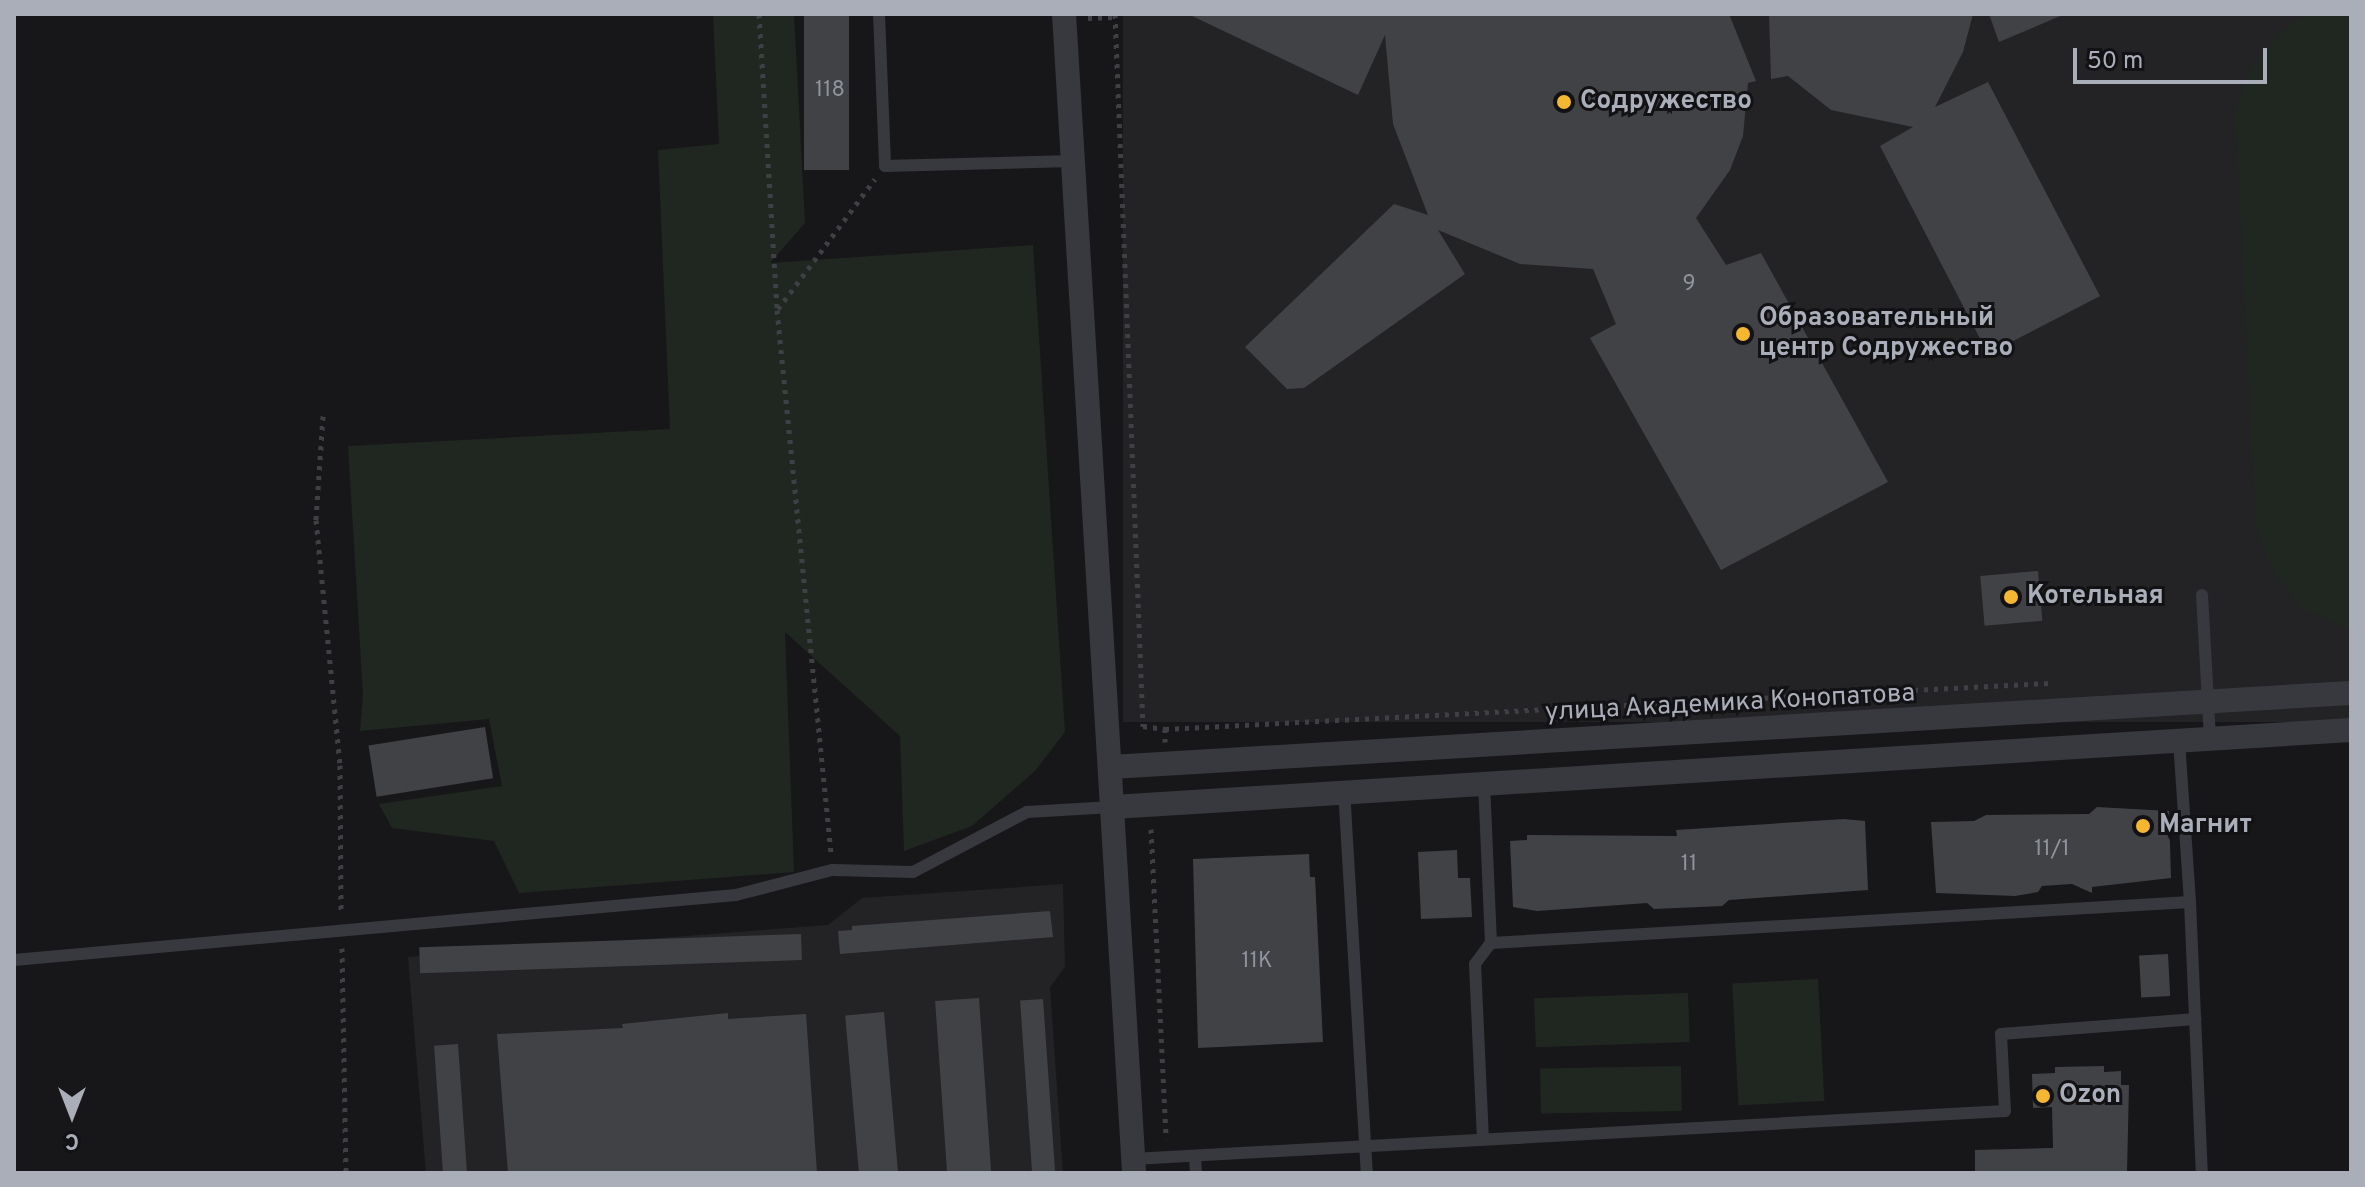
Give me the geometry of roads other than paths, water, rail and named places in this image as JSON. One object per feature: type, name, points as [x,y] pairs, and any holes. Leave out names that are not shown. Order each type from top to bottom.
[{"type":"street","points":[[1064,14],[1134,1166]]},
{"type":"street","name":"улица Академика Конопатова","points":[[1111,767],[2351,693]]},
{"type":"street","points":[[1113,807],[1168,799],[2351,730]]},
{"type":"lane","points":[[879,14],[885,166],[1072,161]]},
{"type":"lane","points":[[2202,595],[2210,738]]},
{"type":"lane","points":[[2179,740],[2202,1173]]},
{"type":"lane","points":[[1483,1140],[1475,964],[1491,943],[1484,780]]},
{"type":"lane","points":[[1344,789],[1367,1173]]},
{"type":"lane","points":[[14,960],[342,928],[736,895],[832,870],[913,872],[1027,812],[1113,807]]},
{"type":"lane","points":[[1491,943],[2190,902]]},
{"type":"lane","points":[[1134,1166],[1167,1158],[1195,1156],[2005,1111],[2001,1034],[2195,1019]]},
{"type":"lane","points":[[1195,1156],[1196,1173]]},
{"type":"place","name":"Содружество","points":[[1564,102]]},
{"type":"place","name":"Образовательный центр Содружество","points":[[1743,334]]},
{"type":"place","name":"Котельная","points":[[2011,597]]},
{"type":"place","name":"Магнит","points":[[2143,826]]},
{"type":"place","name":"Ozon","points":[[2043,1096]]}]
